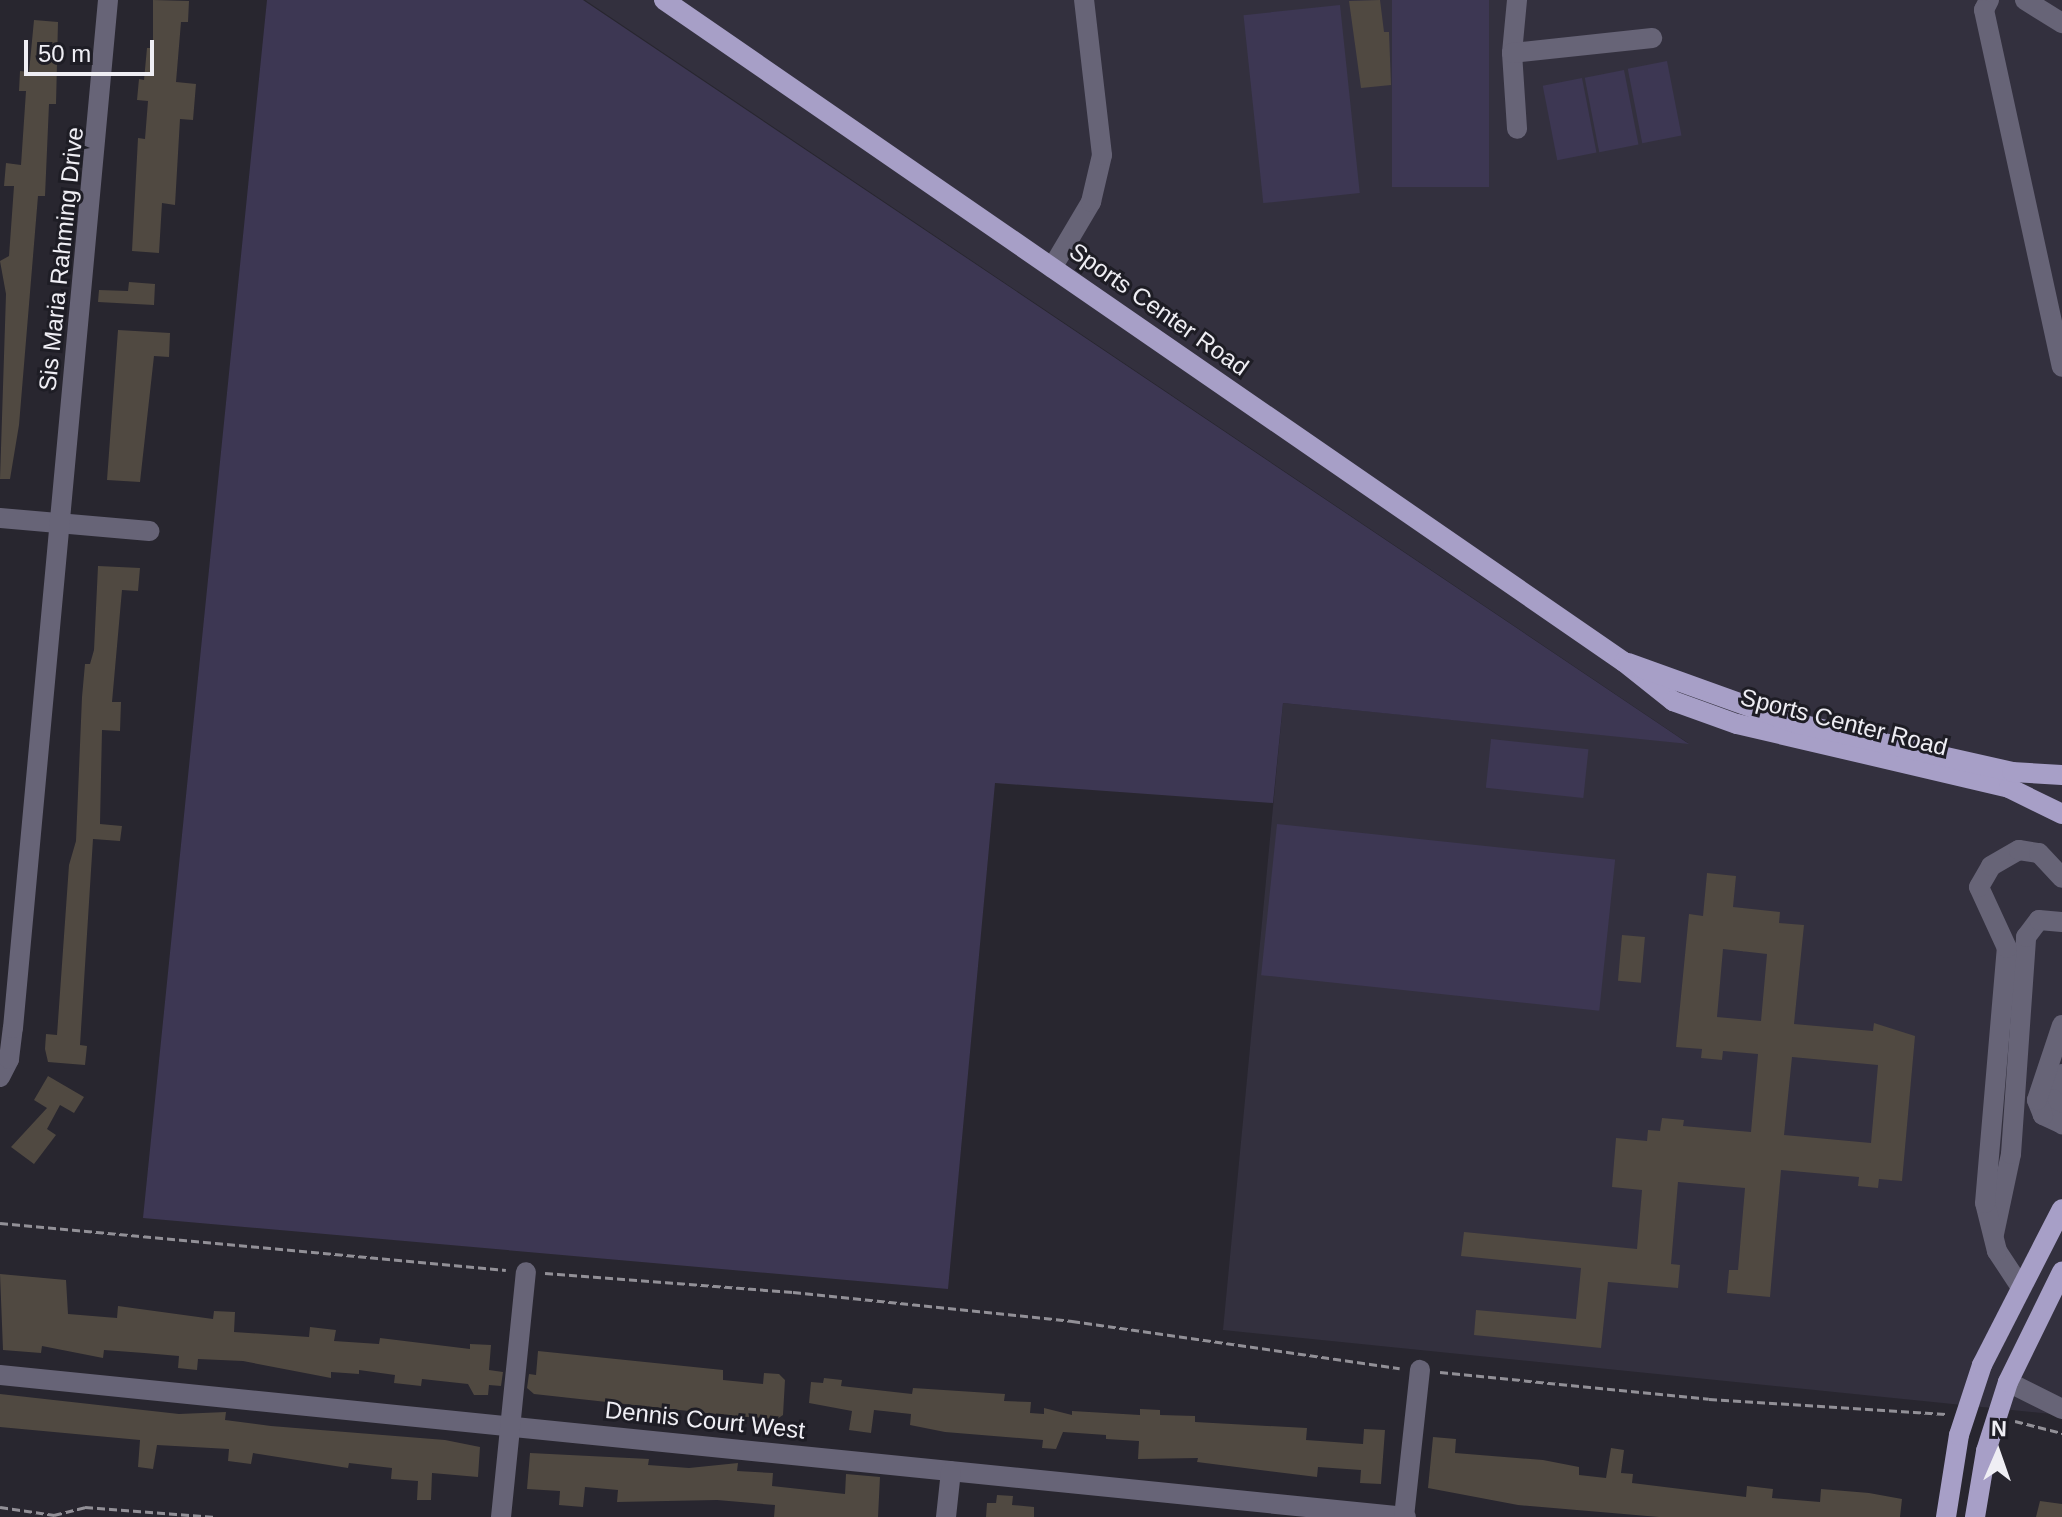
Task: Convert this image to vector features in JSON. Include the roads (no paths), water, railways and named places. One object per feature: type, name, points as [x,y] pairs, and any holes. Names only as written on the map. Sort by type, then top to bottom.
[{"type":"main road","name":"Sports Center Road","points":[[664,0],[1624,662],[1673,701],[1700,712],[2009,788],[2062,814]]},
{"type":"main road","name":"Sports Center Road","points":[[1624,662],[1795,723],[2012,772],[2062,775]]},
{"type":"main road","points":[[1946,1517],[1965,1415],[2020,1286],[2062,1209]]},
{"type":"main road","points":[[1975,1517],[1996,1416],[2008,1382],[2062,1272]]},
{"type":"street","name":"Sis Maria Rahming Drive","points":[[0,1077],[9,1059],[13,1028],[108,0]]},
{"type":"street","points":[[1052,268],[1091,202],[1102,155],[1084,0]]},
{"type":"street","points":[[1517,0],[1512,53],[1517,129]]},
{"type":"street","points":[[1989,0],[1984,10],[2062,367]]},
{"type":"street","points":[[2036,3],[2062,23]]},
{"type":"street","points":[[1512,53],[1652,38]]},
{"type":"street","points":[[0,518],[149,531]]},
{"type":"street","points":[[2020,1286],[1997,1251],[1985,1178],[2007,948],[1979,893],[1979,881],[2006,854],[2027,849],[2045,857],[2062,878]]},
{"type":"street","points":[[1994,1234],[2011,1154],[2026,937],[2039,920],[2062,922]]},
{"type":"street","points":[[2061,1124],[2043,1115],[2037,1100],[2062,1025]]},
{"type":"street","points":[[2061,1124],[2053,1099],[2062,1074]]},
{"type":"street","points":[[501,1517],[526,1272]]},
{"type":"street","points":[[1404,1517],[1420,1370]]},
{"type":"street","name":"Dennis Court West","points":[[0,1375],[1404,1517]]},
{"type":"street","points":[[2008,1382],[2062,1409]]},
{"type":"street","points":[[946,1517],[951,1471]]}]
